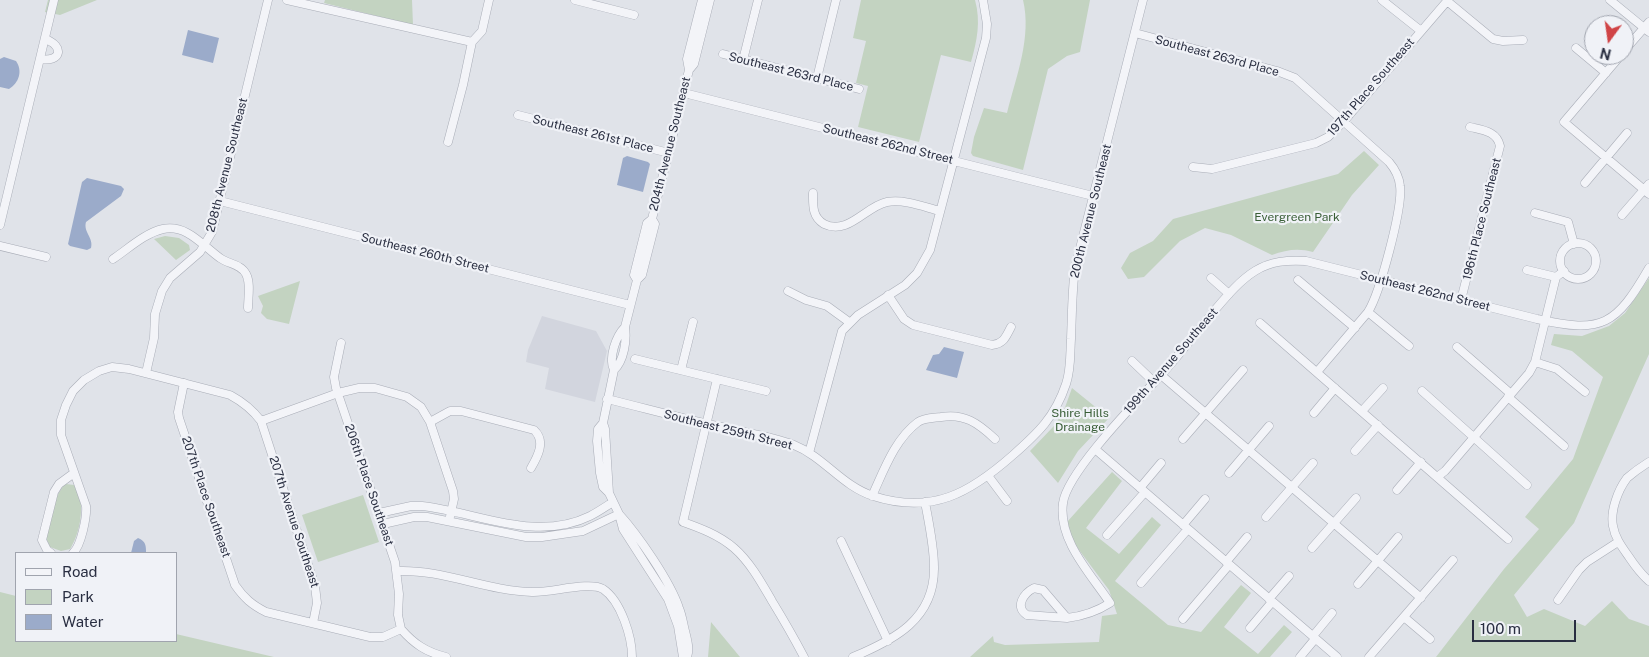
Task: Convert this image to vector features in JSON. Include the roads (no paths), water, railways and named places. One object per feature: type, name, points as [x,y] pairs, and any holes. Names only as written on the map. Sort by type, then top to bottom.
[{"type":"street","points":[[0,224],[54,0]]},
{"type":"street","name":"208th Avenue Southeast","points":[[146,373],[154,338],[155,314],[162,291],[170,278],[205,245],[212,232],[268,0]]},
{"type":"street","points":[[287,0],[472,42]]},
{"type":"street","points":[[448,142],[472,42],[482,31],[489,0]]},
{"type":"street","points":[[575,0],[634,15]]},
{"type":"street","name":"204th Avenue Southeast","points":[[688,657],[688,640],[673,594],[633,532],[619,514],[609,493],[606,430],[603,423],[614,370],[620,366],[626,336],[625,327],[636,280],[634,275],[638,258],[647,223],[652,218],[684,93],[689,70],[687,59],[702,0]]},
{"type":"street","name":"204th Avenue Southeast","points":[[689,70],[694,64],[710,0]]},
{"type":"street","points":[[744,60],[758,0]]},
{"type":"street","points":[[817,78],[836,0]]},
{"type":"street","points":[[809,453],[816,435],[842,331],[849,322],[905,285],[924,263],[930,250],[986,38],[987,24],[983,0]]},
{"type":"street","name":"200th Avenue Southeast","points":[[925,502],[947,498],[972,488],[989,477],[1029,442],[1047,423],[1058,405],[1070,368],[1073,280],[1143,0]]},
{"type":"street","points":[[1382,0],[1421,31]]},
{"type":"street","points":[[1610,0],[1647,27],[1634,41]]},
{"type":"street","points":[[1447,1],[1493,39],[1503,41],[1523,40]]},
{"type":"street","name":"197th Place Southeast","points":[[1193,167],[1212,169],[1316,143],[1328,137],[1344,121],[1447,1]]},
{"type":"street","name":"Southeast 263rd Place","points":[[1135,34],[1278,71],[1295,78],[1389,162],[1398,175],[1400,188],[1399,204],[1381,280]]},
{"type":"street","points":[[40,59],[50,60],[57,56],[58,53],[54,43],[45,40]]},
{"type":"street","points":[[1576,48],[1606,73]]},
{"type":"street","name":"Southeast 263rd Place","points":[[723,54],[859,89]]},
{"type":"street","points":[[1613,65],[1564,122],[1606,158],[1647,189],[1622,215]]},
{"type":"street","name":"Southeast 262nd Street","points":[[684,93],[1093,196]]},
{"type":"street","name":"Southeast 261st Place","points":[[518,115],[669,153]]},
{"type":"street","name":"196th Place Southeast","points":[[1461,300],[1500,146],[1493,134],[1470,127]]},
{"type":"street","points":[[1585,183],[1627,133]]},
{"type":"street","points":[[813,194],[815,215],[822,223],[835,227],[848,224],[872,208],[884,203],[905,202],[940,211]]},
{"type":"street","name":"Southeast 260th Street","points":[[220,201],[630,305]]},
{"type":"street","points":[[1535,213],[1568,222],[1574,244]]},
{"type":"street","points":[[113,259],[151,234],[161,230],[184,231],[220,258],[246,272],[249,284],[248,308]]},
{"type":"street","points":[[1574,244],[1587,246],[1593,251],[1596,259],[1595,268],[1590,275],[1578,279],[1570,277],[1564,271],[1561,263],[1562,255],[1567,248],[1574,244]]},
{"type":"street","points":[[0,246],[46,257]]},
{"type":"street","name":"Southeast 262nd Street","points":[[1264,266],[1284,261],[1306,261],[1561,325],[1586,326],[1601,323],[1619,311],[1634,294],[1649,268]]},
{"type":"street","name":"199th Avenue Southeast","points":[[1067,618],[1085,616],[1099,611],[1110,604],[1070,544],[1062,518],[1063,501],[1071,483],[1095,449],[1161,375],[1229,294],[1248,276],[1264,266]]},
{"type":"street","points":[[1527,270],[1556,277]]},
{"type":"street","points":[[1437,477],[1445,471],[1529,373],[1535,362],[1556,277],[1564,271]]},
{"type":"street","points":[[1211,278],[1229,294]]},
{"type":"street","points":[[1298,280],[1355,328]]},
{"type":"street","points":[[1317,372],[1368,312],[1373,304],[1381,280]]},
{"type":"street","points":[[788,291],[806,300],[827,306],[849,322]]},
{"type":"street","points":[[888,295],[904,318],[918,327],[992,345],[1003,341],[1011,327]]},
{"type":"street","points":[[1368,312],[1408,346]]},
{"type":"street","points":[[682,370],[693,322]]},
{"type":"street","points":[[1260,323],[1508,539]]},
{"type":"street","name":"206th Place Southeast","points":[[341,343],[334,377],[397,571],[398,615],[401,630]]},
{"type":"street","points":[[1458,347],[1564,446]]},
{"type":"street","points":[[635,359],[766,392]]},
{"type":"street","points":[[1132,362],[1154,382]]},
{"type":"street","points":[[1535,362],[1557,369],[1585,392]]},
{"type":"street","points":[[74,552],[77,548],[86,514],[86,506],[61,435],[61,420],[73,391],[84,380],[99,371],[112,367],[129,369],[230,394],[243,402],[261,421],[338,393],[366,388],[406,397],[421,407],[430,422],[453,491],[452,512],[449,521]]},
{"type":"street","points":[[1183,439],[1242,370]]},
{"type":"street","points":[[1161,375],[1420,598]]},
{"type":"street","points":[[717,379],[682,522],[703,529],[719,538],[733,547],[743,557],[758,578],[804,657]]},
{"type":"street","name":"207th Place Southeast","points":[[184,383],[178,412],[179,418],[235,585],[242,596],[266,612],[313,623]]},
{"type":"street","points":[[1314,413],[1335,388]]},
{"type":"street","points":[[1362,412],[1383,388]]},
{"type":"street","points":[[1422,391],[1527,486]]},
{"type":"street","name":"Southeast 259th Street","points":[[607,398],[780,441],[809,453],[854,487],[872,496],[899,502],[925,502]]},
{"type":"street","points":[[430,422],[450,411],[461,411],[534,430],[538,434],[540,441],[538,456],[532,468]]},
{"type":"street","points":[[872,496],[900,440],[920,420],[959,416],[980,425],[994,439]]},
{"type":"street","name":"207th Avenue Southeast","points":[[261,421],[315,586],[317,603],[313,623]]},
{"type":"street","points":[[1356,451],[1378,425]]},
{"type":"street","points":[[1229,473],[1270,426]]},
{"type":"street","points":[[1095,449],[1336,657]]},
{"type":"street","points":[[1397,490],[1421,462]]},
{"type":"street","points":[[1649,462],[1626,480],[1612,513],[1612,525],[1618,542],[1649,581]]},
{"type":"street","points":[[1107,535],[1161,463]]},
{"type":"street","points":[[1266,517],[1313,463]]},
{"type":"street","points":[[50,552],[47,550],[42,540],[54,492],[58,484],[74,473]]},
{"type":"street","points":[[989,477],[1007,501]]},
{"type":"street","points":[[1312,548],[1356,498]]},
{"type":"street","points":[[1141,583],[1206,500]]},
{"type":"street","points":[[379,513],[411,506],[432,508],[533,528],[572,522],[589,517],[613,502]]},
{"type":"street","points":[[853,657],[888,641],[902,632],[918,616],[928,601],[932,586],[934,557],[925,502]]},
{"type":"street","points":[[383,524],[414,517],[449,521],[510,535],[542,538],[583,530],[619,514]]},
{"type":"street","name":"204th Avenue Southeast","points":[[619,514],[622,529],[668,599],[678,626],[683,657]]},
{"type":"street","points":[[1182,619],[1246,537]]},
{"type":"street","points":[[1358,584],[1398,537]]},
{"type":"street","points":[[841,541],[888,641]]},
{"type":"street","points":[[1558,600],[1579,570],[1587,562],[1618,542]]},
{"type":"street","points":[[1369,657],[1453,560]]},
{"type":"street","points":[[397,571],[425,571],[521,592],[554,591],[587,585],[598,587],[608,593],[620,611],[630,633],[632,657]]},
{"type":"street","points":[[1250,628],[1289,576]]},
{"type":"street","points":[[1034,588],[1043,590],[1067,618],[1027,615],[1022,610],[1021,602],[1027,592],[1034,588]]},
{"type":"street","points":[[1300,657],[1332,613]]},
{"type":"street","points":[[1404,617],[1430,639]]},
{"type":"street","points":[[313,623],[376,637],[383,637],[401,630],[423,649],[446,657]]},
{"type":"water","points":[[188,30],[219,38],[213,63],[182,55]]},
{"type":"water","points":[[4,57],[16,61],[19,69],[19,76],[15,84],[9,89],[0,87],[0,59]]},
{"type":"water","points":[[627,156],[650,164],[643,192],[617,185],[623,158]]},
{"type":"water","points":[[87,178],[121,186],[124,189],[121,196],[86,222],[85,226],[92,244],[91,248],[87,250],[68,244],[82,182]]},
{"type":"water","points":[[944,347],[964,352],[957,378],[926,370],[933,355],[939,354]]},
{"type":"water","points":[[138,538],[143,541],[146,552],[131,552],[134,541]]},
{"type":"park label","name":"Evergreen Park","points":[[1297,217]]},
{"type":"park label","name":"Shire Hills Drainage","points":[[1080,420]]}]
